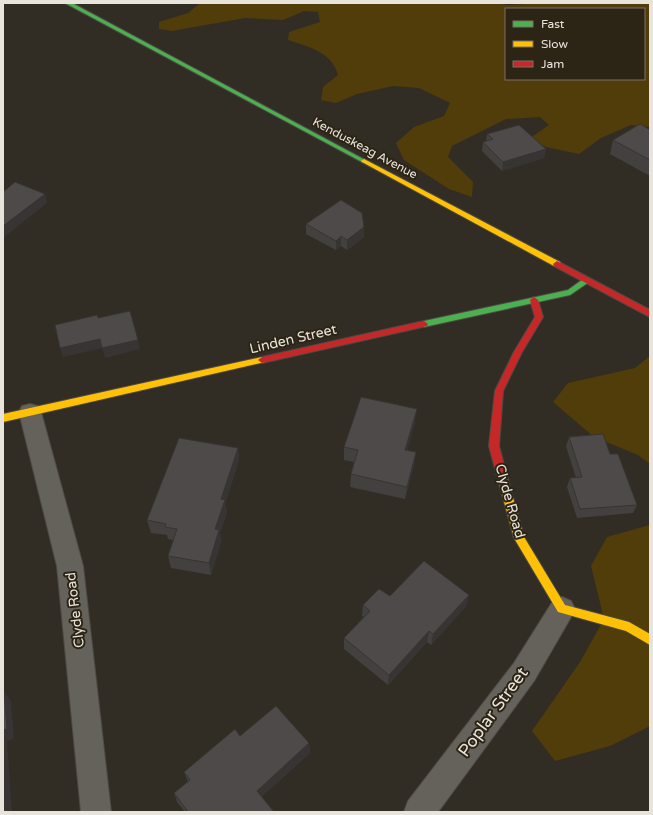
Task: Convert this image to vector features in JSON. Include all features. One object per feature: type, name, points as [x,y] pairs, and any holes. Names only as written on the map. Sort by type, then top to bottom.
[{"type":"street","name":"Kenduskeag Avenue","points":[[68,3],[650,314]]},
{"type":"street","name":"Linden Street","points":[[3,418],[570,292],[586,280]]},
{"type":"street","name":"Clyde Road","points":[[534,300],[539,317],[518,352],[500,392],[494,446],[519,538],[562,609]]},
{"type":"street","name":"Clyde Road","points":[[30,412],[70,566],[93,771],[96,812]]},
{"type":"street","points":[[562,609],[629,627],[650,640]]},
{"type":"street","name":"Poplar Street","points":[[419,812],[524,672],[562,609]]},
{"type":"shaded area","points":[[200,3],[496,3],[507,5],[544,3],[650,3],[650,127],[631,125],[601,138],[579,154],[546,147],[530,138],[549,125],[540,117],[506,119],[452,146],[448,157],[473,182],[472,197],[449,189],[404,160],[396,143],[414,127],[444,116],[450,103],[419,88],[393,86],[357,94],[336,103],[321,100],[323,87],[338,75],[335,67],[331,61],[319,52],[288,40],[289,32],[320,22],[318,12],[304,11],[283,20],[245,18],[172,31],[159,29],[159,22],[188,13]]},
{"type":"shaded area","points":[[650,356],[650,464],[638,455],[594,437],[553,402],[568,383],[635,368]]},
{"type":"shaded area","points":[[650,525],[650,726],[610,746],[555,761],[532,731],[580,662],[604,619],[591,566],[607,537]]},
{"type":"building","points":[[640,124],[650,130],[650,160],[613,140]]},
{"type":"building","points":[[519,125],[546,149],[503,162],[483,142],[493,139],[487,134]]},
{"type":"building","points":[[15,182],[45,194],[3,226],[3,192]]},
{"type":"building","points":[[341,200],[362,213],[364,227],[347,240],[341,236],[336,241],[306,224]]},
{"type":"building","points":[[130,311],[138,340],[102,348],[100,339],[60,348],[55,325],[97,315],[98,318]]},
{"type":"building","points":[[361,397],[417,409],[405,450],[416,452],[407,487],[351,474],[358,450],[344,447]]},
{"type":"building","points":[[603,434],[610,454],[618,454],[637,505],[580,509],[570,478],[582,477],[569,437]]},
{"type":"building","points":[[179,438],[238,448],[221,499],[225,500],[215,529],[219,530],[209,563],[168,556],[177,529],[165,527],[166,524],[147,520]]},
{"type":"building","points":[[424,561],[469,595],[433,634],[429,631],[389,675],[344,638],[370,611],[363,605],[379,589],[390,596]]},
{"type":"building","points":[[3,691],[7,729],[3,730]]},
{"type":"building","points":[[276,706],[309,743],[257,791],[274,812],[188,812],[174,793],[190,780],[184,772],[235,729],[240,736]]},
{"type":"building","points":[[3,783],[5,812],[3,812]]},
{"type":"traffic: fast","points":[[68,3],[364,161]]},
{"type":"traffic: fast","points":[[424,324],[570,292],[586,280]]},
{"type":"traffic: slow","points":[[364,161],[557,264]]},
{"type":"traffic: slow","points":[[3,418],[262,360]]},
{"type":"traffic: slow","points":[[505,487],[519,538],[562,609],[629,627],[650,640]]},
{"type":"traffic: jam","points":[[557,264],[650,314]]},
{"type":"traffic: jam","points":[[505,487],[494,446],[499,391],[518,352],[539,317],[534,300]]},
{"type":"traffic: jam","points":[[262,360],[424,324]]}]
